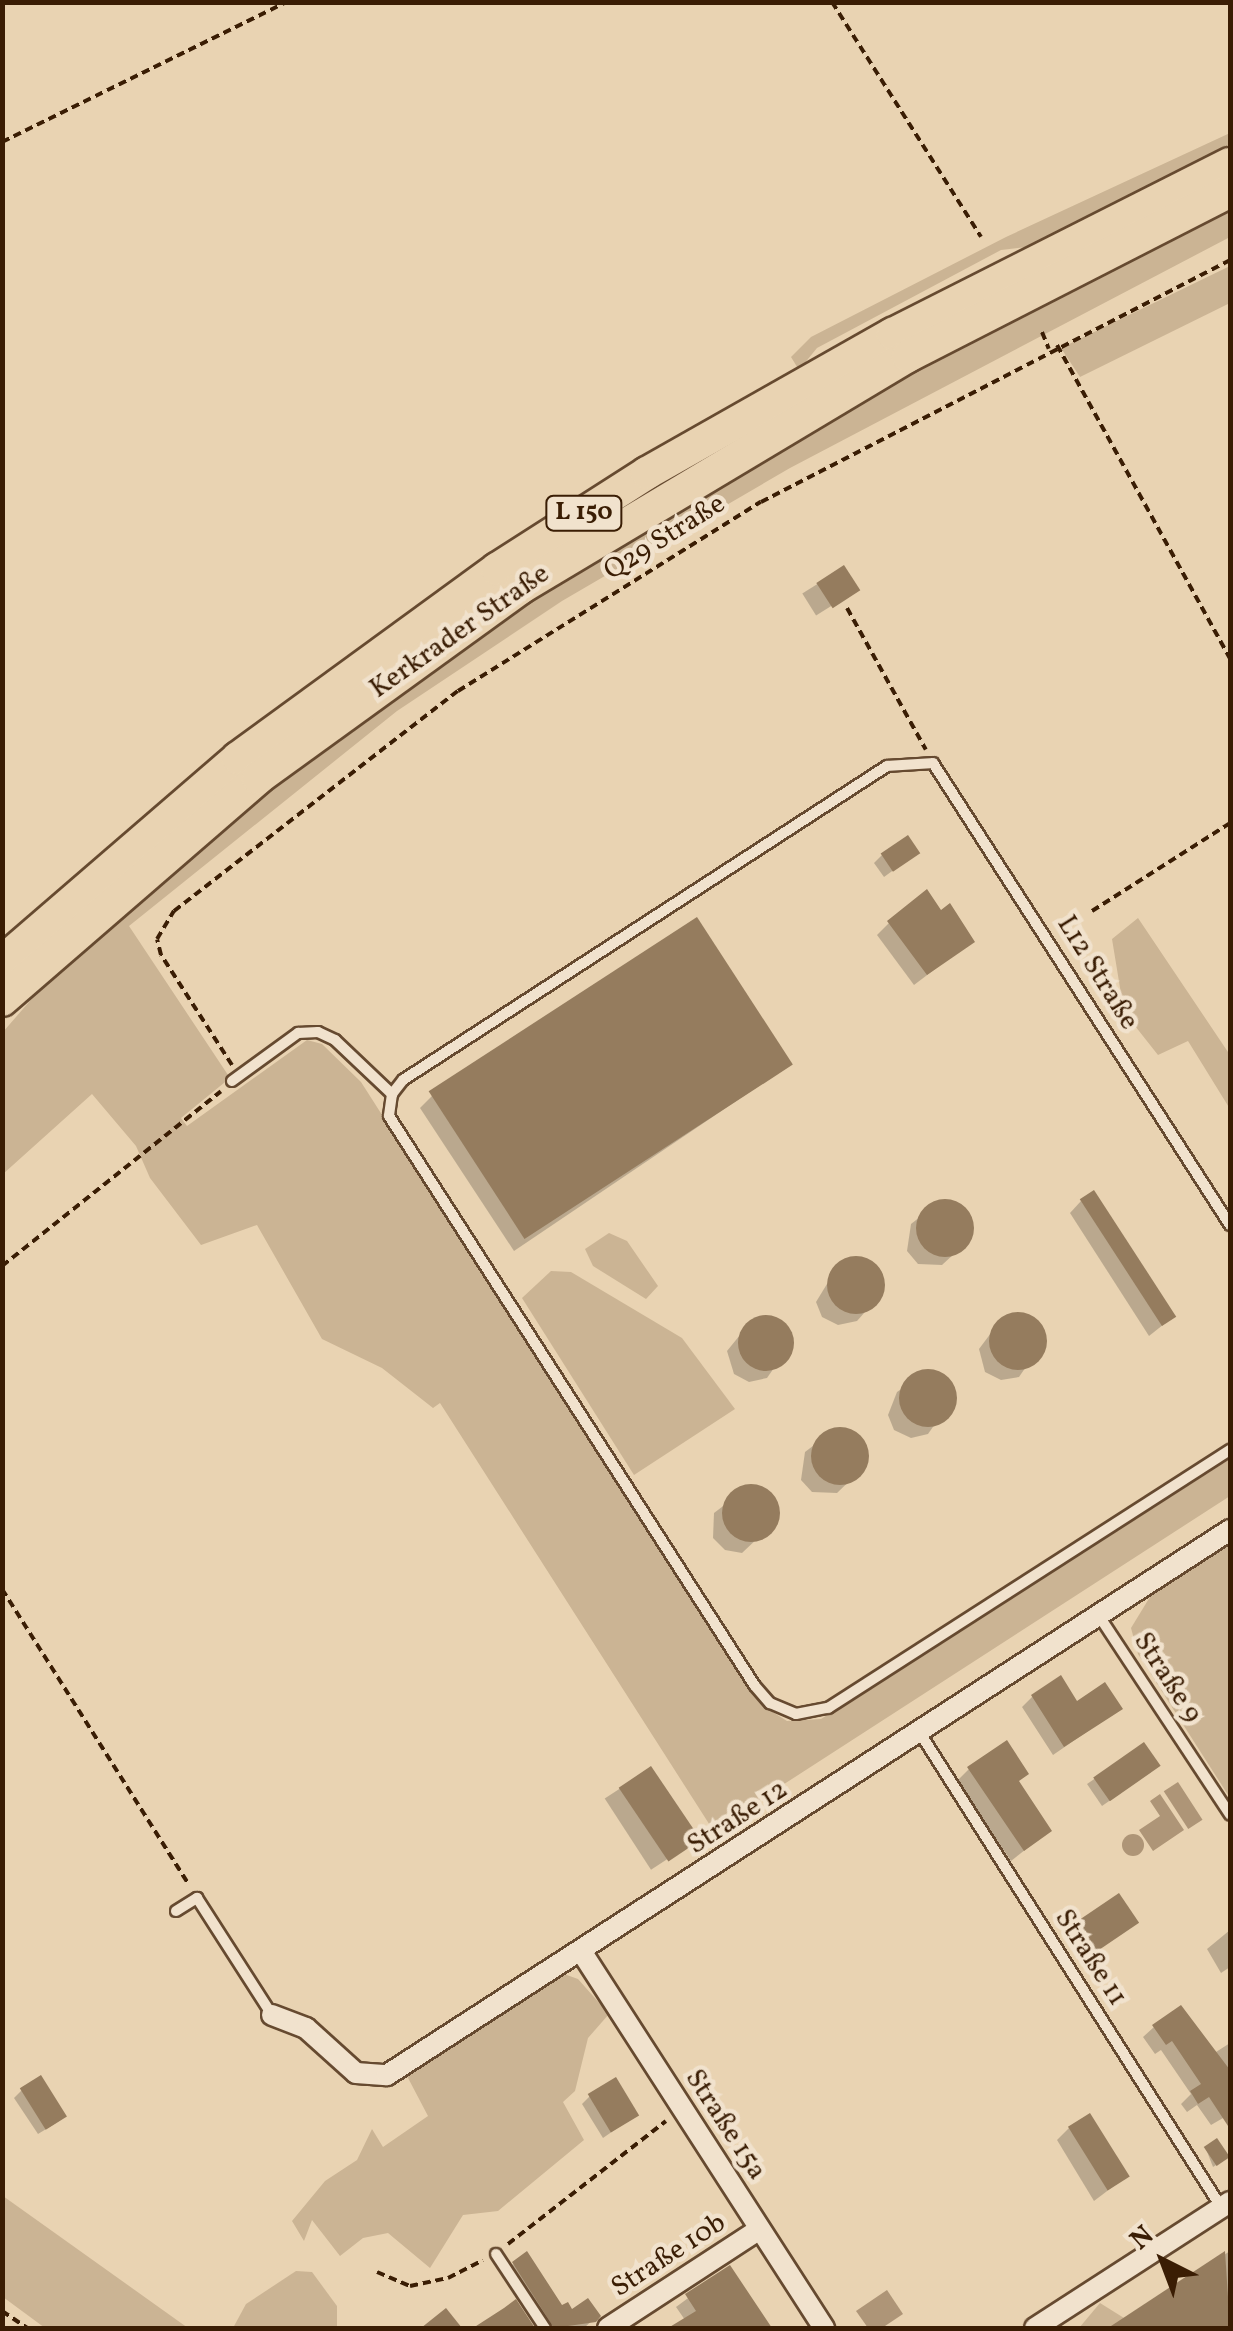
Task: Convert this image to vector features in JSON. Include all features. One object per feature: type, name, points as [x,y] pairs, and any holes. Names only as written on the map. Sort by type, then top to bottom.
[{"type":"highway","name":"Kerkrader Straße","points":[[2,962],[238,758],[514,558],[647,473],[893,334],[1230,164]]},
{"type":"highway","name":"Kerkrader Straße","points":[[2,1000],[258,778],[520,588],[908,356],[1230,191]]},
{"type":"street","name":"Straße 12","points":[[272,2015],[306,2028],[356,2073],[387,2076],[1230,1530]]},
{"type":"street","name":"Straße 15a","points":[[581,1951],[824,2328]]},
{"type":"street","points":[[1035,2328],[1226,2205]]},
{"type":"street","name":"Straße 10b","points":[[608,2328],[760,2229]]},
{"type":"lane","points":[[933,763],[914,761],[887,766],[403,1080],[392,1094],[389,1116],[754,1686],[782,1709],[796,1714],[828,1708],[1230,1450]]},
{"type":"lane","name":"L12 Straße","points":[[933,763],[1230,1225]]},
{"type":"lane","points":[[236,1078],[298,1034],[318,1032],[335,1040],[392,1094]]},
{"type":"lane","name":"Straße 9","points":[[1099,1615],[1230,1815]]},
{"type":"lane","name":"Straße 11","points":[[920,1733],[1226,2205]]},
{"type":"lane","points":[[176,1912],[197,1898],[272,2015]]},
{"type":"lane","points":[[496,2254],[545,2328]]},
{"type":"path","points":[[2,142],[286,2]]},
{"type":"path","points":[[832,2],[981,237]]},
{"type":"path","name":"Q29 Straße","points":[[236,1078],[161,955],[158,940],[174,910],[472,682],[761,502],[804,485],[1057,345],[1230,260]]},
{"type":"path","points":[[1042,332],[1050,349]]},
{"type":"path","points":[[1057,345],[1230,658]]},
{"type":"path","points":[[847,608],[933,763]]},
{"type":"path","points":[[1092,911],[1230,823]]},
{"type":"path","points":[[2,1266],[236,1078]]},
{"type":"path","points":[[2,1588],[197,1898]]},
{"type":"path","points":[[378,2272],[410,2286],[448,2278],[496,2254],[682,2110]]},
{"type":"path","points":[[2,2311],[27,2328]]},
{"type":"shaded area","points":[[1230,133],[1230,148],[1034,246],[1001,250],[817,348],[799,370],[791,357],[811,337],[1006,237]]},
{"type":"shaded area","points":[[1230,209],[1230,237],[790,468],[562,601],[397,711],[129,926],[230,1078],[181,1118],[187,1126],[307,1040],[322,1044],[361,1082],[742,1678],[763,1706],[787,1721],[821,1719],[1230,1459],[1230,1496],[713,1830],[440,1403],[433,1408],[382,1368],[322,1339],[257,1225],[201,1245],[150,1178],[136,1146],[92,1094],[3,1174],[3,1032],[61,965],[323,745],[624,536],[907,375]]},
{"type":"shaded area","points":[[1230,266],[1230,303],[1080,377],[1061,348]]},
{"type":"shaded area","points":[[1138,918],[1230,1055],[1230,1109],[1188,1041],[1158,1055],[1124,1012],[1112,939]]},
{"type":"shaded area","points":[[609,1233],[627,1241],[658,1286],[646,1299],[593,1266],[585,1249]]},
{"type":"shaded area","points":[[551,1271],[571,1272],[682,1338],[735,1409],[634,1475],[522,1298]]},
{"type":"shaded area","points":[[1230,1542],[1230,1798],[1138,1654],[1131,1628],[1153,1592]]},
{"type":"shaded area","points":[[1178,1782],[1203,1820],[1188,1829],[1164,1791]]},
{"type":"shaded area","points":[[1160,1794],[1184,1830],[1153,1851],[1139,1830],[1160,1816],[1150,1801]]},
{"type":"shaded area","points":[[1133,1834],[1141,1837],[1141,1853],[1133,1856],[1125,1853],[1122,1845],[1125,1837]]},
{"type":"shaded area","points":[[564,1974],[578,1979],[609,2014],[588,2038],[575,2091],[563,2102],[584,2140],[498,2211],[463,2215],[430,2268],[388,2233],[363,2238],[340,2256],[312,2220],[304,2241],[292,2221],[325,2181],[357,2160],[372,2129],[383,2147],[428,2116],[407,2076]]},
{"type":"shaded area","points":[[3,2196],[188,2328],[45,2328],[3,2297]]},
{"type":"shaded area","points":[[296,2271],[312,2272],[337,2306],[337,2328],[233,2328],[246,2304]]},
{"type":"shaded area","points":[[887,2290],[903,2314],[882,2328],[868,2328],[856,2311]]},
{"type":"shaded area","points":[[1100,2303],[1124,2318],[1113,2328],[1079,2328]]},
{"type":"building","points":[[844,565],[860,590],[833,608],[816,583]]},
{"type":"building","points":[[908,835],[920,853],[893,872],[881,853]]},
{"type":"building","points":[[927,889],[941,910],[950,903],[975,942],[927,975],[887,921]]},
{"type":"building","points":[[697,917],[793,1065],[524,1239],[429,1091]]},
{"type":"building","points":[[1094,1190],[1176,1317],[1162,1326],[1080,1199]]},
{"type":"building","points":[[945,1199],[965,1208],[974,1228],[965,1248],[945,1257],[925,1248],[916,1228],[925,1208]]},
{"type":"building","points":[[856,1256],[877,1264],[885,1285],[877,1306],[856,1314],[835,1306],[827,1285],[835,1264]]},
{"type":"building","points":[[1018,1312],[1038,1321],[1047,1341],[1038,1361],[1018,1370],[998,1361],[989,1341],[998,1321]]},
{"type":"building","points":[[766,1315],[786,1323],[794,1343],[786,1363],[766,1371],[746,1363],[738,1343],[746,1323]]},
{"type":"building","points":[[928,1369],[948,1378],[957,1398],[948,1418],[928,1427],[908,1418],[899,1398],[908,1378]]},
{"type":"building","points":[[840,1427],[861,1435],[869,1456],[861,1477],[840,1485],[819,1477],[811,1456],[819,1435]]},
{"type":"building","points":[[751,1484],[771,1493],[780,1513],[771,1533],[751,1542],[731,1533],[722,1513],[731,1493]]},
{"type":"building","points":[[1061,1675],[1077,1701],[1105,1682],[1123,1709],[1064,1747],[1031,1695]]},
{"type":"building","points":[[1007,1740],[1029,1774],[1019,1781],[1052,1831],[1024,1851],[967,1767]]},
{"type":"building","points":[[1144,1742],[1161,1766],[1110,1801],[1093,1778]]},
{"type":"building","points":[[651,1766],[701,1840],[668,1862],[619,1788]]},
{"type":"building","points":[[1119,1893],[1139,1923],[1095,1952],[1075,1923]]},
{"type":"building","points":[[1181,2005],[1230,2070],[1230,2129],[1209,2097],[1198,2104],[1190,2091],[1201,2084],[1172,2041],[1166,2045],[1152,2025]]},
{"type":"building","points":[[41,2075],[67,2117],[46,2130],[20,2088]]},
{"type":"building","points":[[616,2077],[639,2116],[611,2133],[588,2094]]},
{"type":"building","points":[[1090,2113],[1130,2177],[1108,2190],[1068,2127]]},
{"type":"building","points":[[1217,2138],[1230,2157],[1217,2166],[1204,2147]]},
{"type":"building","points":[[527,2251],[562,2305],[568,2302],[572,2309],[588,2298],[601,2316],[596,2322],[554,2328],[512,2262]]},
{"type":"building","points":[[1225,2251],[1230,2328],[1108,2328]]},
{"type":"building","points":[[730,2265],[772,2328],[668,2328],[696,2311],[685,2294]]},
{"type":"building","points":[[516,2299],[535,2328],[473,2328],[504,2308]]},
{"type":"building","points":[[446,2308],[462,2328],[421,2328]]}]
